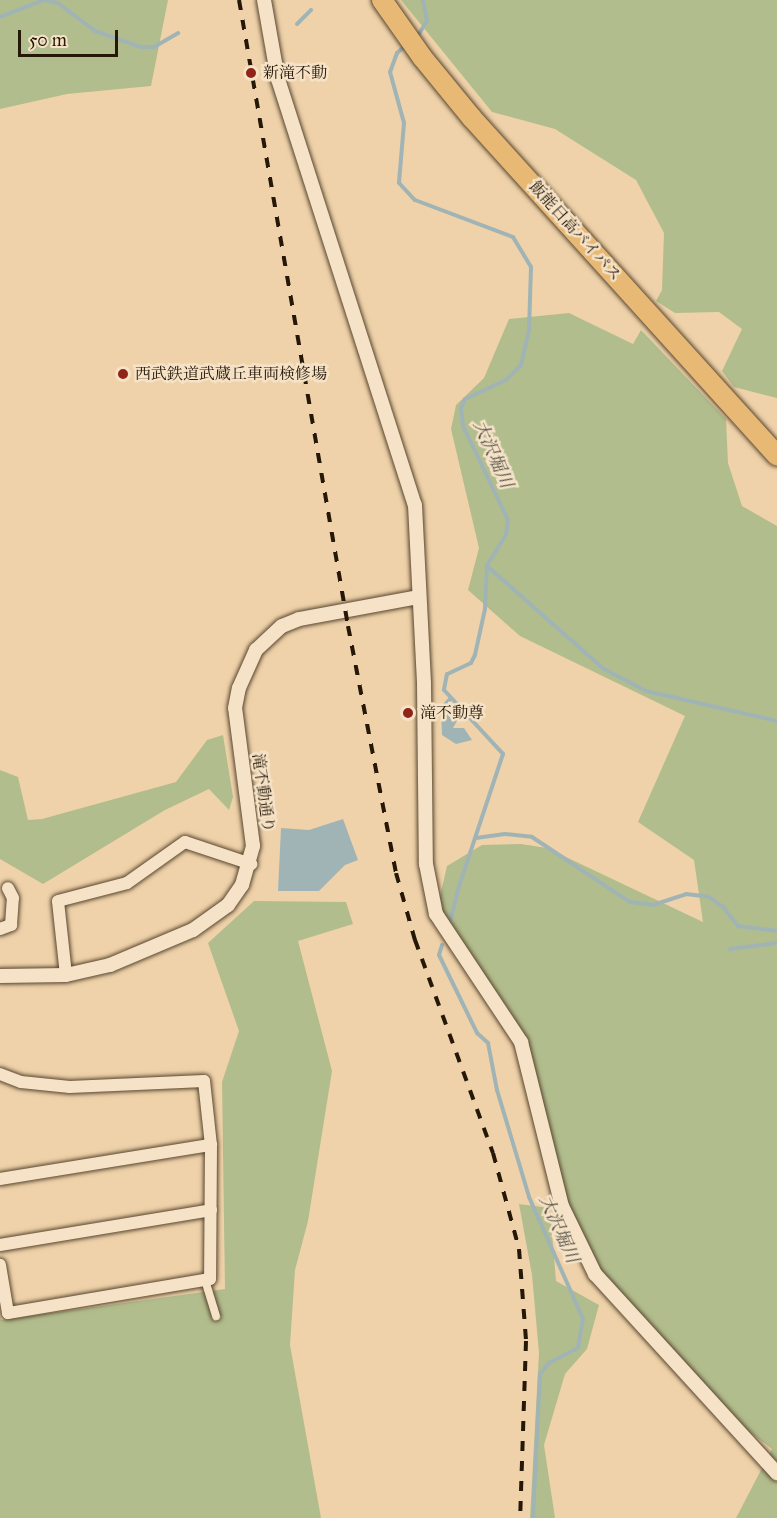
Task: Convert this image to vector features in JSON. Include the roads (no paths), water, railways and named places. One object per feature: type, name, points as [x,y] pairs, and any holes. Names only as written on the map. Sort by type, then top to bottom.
[{"type":"highway","name":"飯能日高バイパス","points":[[382,0],[422,57],[777,456]]},
{"type":"street","points":[[264,0],[278,79],[410,479],[415,505],[424,684],[426,864],[436,914],[521,1042],[562,1206],[595,1274],[777,1473]]},
{"type":"street","name":"滝不動通り","points":[[0,976],[66,975],[111,965],[193,930],[228,905],[251,864],[253,820],[235,708],[242,680],[256,650],[282,626],[298,619],[419,597]]},
{"type":"street","points":[[66,975],[58,901],[128,883],[185,842],[251,864]]},
{"type":"street","points":[[0,929],[11,925],[13,898],[8,888]]},
{"type":"street","points":[[0,1074],[21,1082],[70,1087],[204,1081],[211,1145],[210,1279],[8,1313],[1,1273]]},
{"type":"street","points":[[0,1179],[211,1145]]},
{"type":"street","points":[[0,1245],[211,1210]]},
{"type":"street","points":[[205,1280],[216,1316]]},
{"type":"waterway","points":[[0,17],[44,0]]},
{"type":"waterway","points":[[45,0],[58,3],[95,31],[141,47],[154,47],[178,33]]},
{"type":"waterway","name":"大沢堀川","points":[[417,37],[427,21],[423,0]]},
{"type":"waterway","points":[[297,24],[311,10]]},
{"type":"waterway","name":"大沢堀川","points":[[406,45],[397,53],[390,72],[404,123],[399,183],[415,200],[513,237],[531,267],[529,330],[521,365],[506,380],[465,399],[461,408],[463,426],[508,520],[506,535],[487,566],[485,609],[475,655],[471,663],[447,674],[444,690],[503,754],[459,886],[451,919]]},
{"type":"waterway","points":[[487,566],[604,669],[646,691],[777,721]]},
{"type":"waterway","points":[[443,707],[450,699]]},
{"type":"waterway","points":[[476,838],[505,834],[532,837],[630,902],[653,905],[686,894],[709,897],[724,908],[738,926],[777,931]]},
{"type":"waterway","points":[[730,949],[777,943]]},
{"type":"waterway","name":"大沢堀川","points":[[442,945],[439,955],[477,1033],[488,1043],[497,1090],[529,1197],[583,1319],[578,1348],[549,1363],[540,1374],[533,1518]]},
{"type":"railway","points":[[239,0],[348,626],[396,873],[415,940],[493,1153],[519,1249],[526,1341],[520,1518]]},
{"type":"place","name":"新滝不動","points":[[251,73]]},
{"type":"place","name":"西武鉄道武蔵丘車両検修場","points":[[123,374]]},
{"type":"place","name":"滝不動尊","points":[[408,713]]}]
